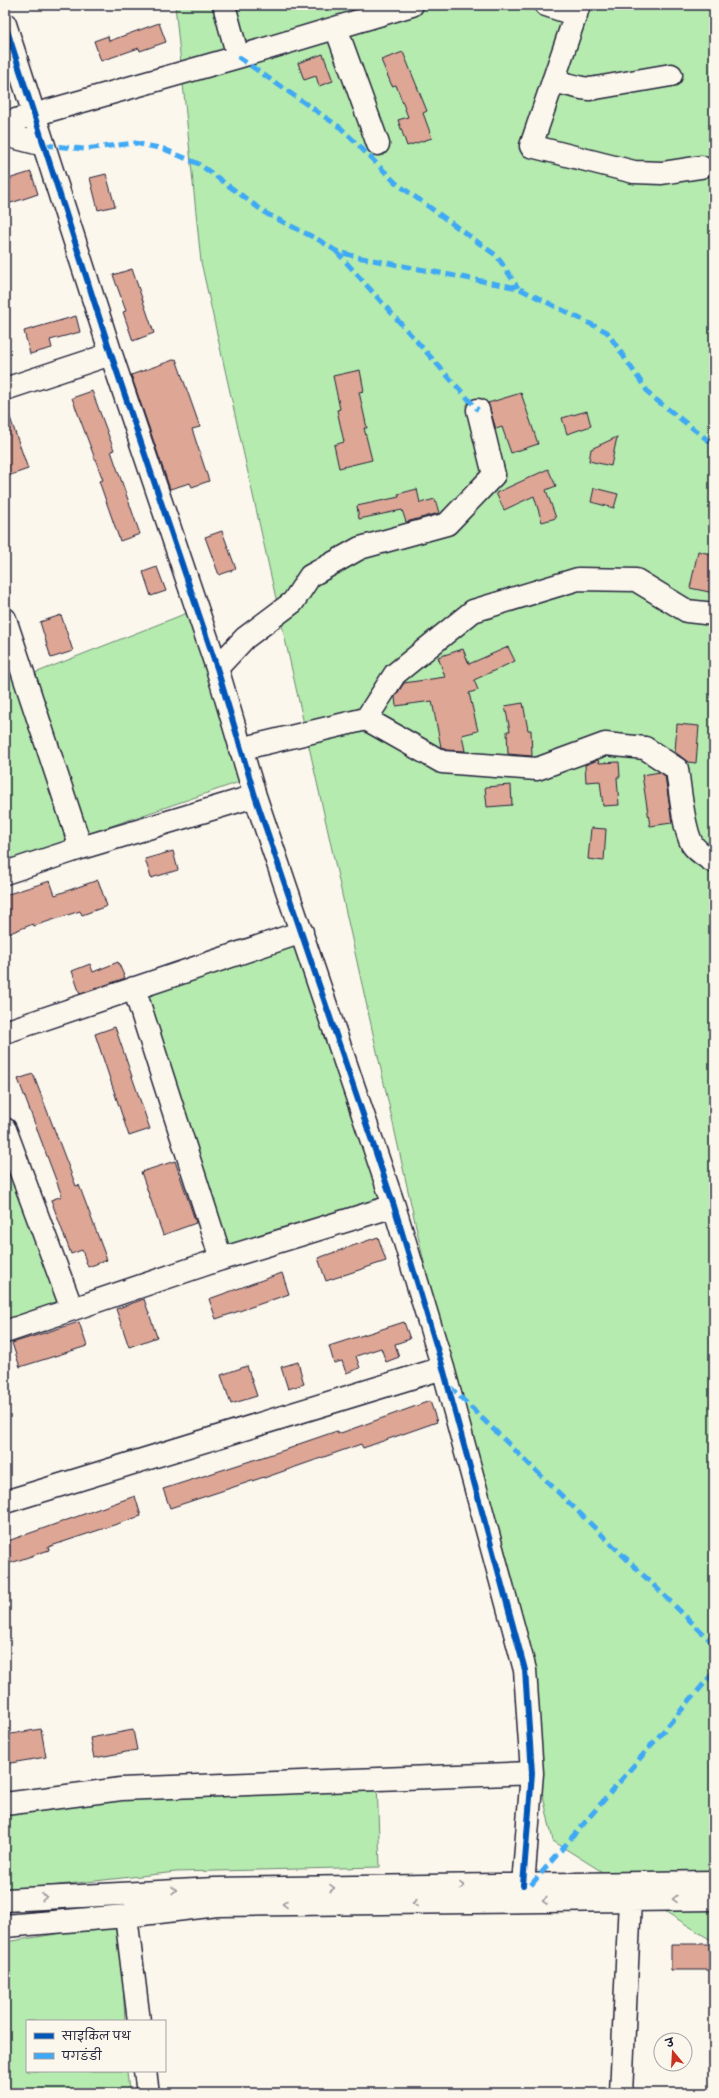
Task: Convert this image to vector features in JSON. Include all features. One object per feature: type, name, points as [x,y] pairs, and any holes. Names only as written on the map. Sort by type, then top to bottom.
[{"type":"street","points":[[224,5],[238,57]]},
{"type":"street","points":[[5,123],[238,57],[345,19],[412,5]]},
{"type":"street","points":[[546,5],[578,10],[531,146],[634,172],[662,173],[702,167]]},
{"type":"street","points":[[345,19],[378,144]]},
{"type":"street","points":[[5,24],[111,354],[217,668],[255,796],[394,1206],[443,1368],[525,1670],[532,1773],[523,1885]]},
{"type":"street","points":[[553,81],[582,88],[596,88],[671,75]]},
{"type":"street","points":[[5,135],[44,145]]},
{"type":"street","points":[[5,389],[111,354]]},
{"type":"street","points":[[217,668],[245,638],[294,602],[310,576],[360,548],[447,524],[494,475],[478,410]]},
{"type":"street","points":[[366,719],[395,674],[474,611],[578,579],[636,580],[687,611],[714,614]]},
{"type":"street","points":[[5,619],[81,848]]},
{"type":"street","points":[[240,749],[366,719],[442,762],[537,770],[605,744],[645,748],[677,769],[686,822],[692,844],[703,855],[714,862]]},
{"type":"street","points":[[5,873],[81,848],[255,796]]},
{"type":"street","points":[[5,1032],[302,932]]},
{"type":"street","points":[[134,988],[221,1259]]},
{"type":"street","points":[[5,1129],[72,1309]]},
{"type":"street","points":[[5,1332],[221,1259],[394,1206]]},
{"type":"street","points":[[5,1502],[443,1368]]},
{"type":"street","points":[[5,1804],[121,1789],[532,1773]]},
{"type":"street","points":[[5,1926],[116,1917],[217,1905],[629,1892],[714,1882]]},
{"type":"street","points":[[5,1900],[215,1889],[523,1885],[714,1899]]},
{"type":"street","points":[[621,2093],[629,1892]]},
{"type":"street","points":[[103,1894],[116,1917],[139,2020]]},
{"type":"street","points":[[145,2072],[148,2093]]},
{"type":"green space","points":[[175,5],[714,5],[714,1942],[553,1841],[201,262]]},
{"type":"green space","points":[[192,611],[245,780],[88,834],[35,673]]},
{"type":"green space","points":[[5,641],[70,841],[5,863]]},
{"type":"green space","points":[[298,945],[384,1202],[224,1251],[139,995]]},
{"type":"green space","points":[[5,1139],[57,1302],[5,1321]]},
{"type":"green space","points":[[377,1781],[380,1867],[176,1872],[5,1891],[5,1806]]},
{"type":"green space","points":[[120,1924],[125,2020],[26,2020],[26,2072],[127,2072],[129,2092],[5,2093],[5,1942]]},
{"type":"building","points":[[159,23],[166,42],[140,51],[139,48],[101,61],[94,41],[108,36],[109,41]]},
{"type":"building","points":[[403,52],[427,111],[423,113],[432,138],[407,146],[398,120],[408,117],[396,85],[392,86],[381,60]]},
{"type":"building","points":[[323,54],[333,81],[319,86],[316,76],[304,80],[298,63]]},
{"type":"building","points":[[31,172],[38,194],[5,205],[5,180]]},
{"type":"building","points":[[106,174],[115,206],[98,210],[90,178]]},
{"type":"building","points":[[132,269],[154,333],[133,341],[123,312],[126,311],[113,275]]},
{"type":"building","points":[[76,316],[80,332],[50,340],[52,348],[30,354],[24,331]]},
{"type":"building","points":[[176,359],[200,427],[192,429],[209,481],[192,487],[190,483],[170,489],[131,375]]},
{"type":"building","points":[[360,370],[364,391],[359,392],[367,428],[364,428],[372,460],[339,468],[334,445],[344,442],[337,410],[340,409],[333,376]]},
{"type":"building","points":[[92,391],[114,450],[111,451],[140,534],[120,541],[99,481],[103,480],[72,398]]},
{"type":"building","points":[[521,393],[538,444],[511,453],[502,427],[496,429],[488,403]]},
{"type":"building","points":[[5,409],[7,409],[28,469],[5,477]]},
{"type":"building","points":[[587,411],[591,426],[567,434],[562,418]]},
{"type":"building","points":[[617,437],[611,466],[589,461],[591,449]]},
{"type":"building","points":[[548,469],[556,486],[546,490],[556,518],[542,522],[534,496],[504,510],[496,493]]},
{"type":"building","points":[[594,488],[618,494],[614,508],[591,502]]},
{"type":"building","points":[[417,489],[420,503],[435,499],[439,513],[406,522],[402,510],[359,519],[357,506],[399,497],[398,494]]},
{"type":"building","points":[[222,531],[236,569],[219,575],[205,537]]},
{"type":"building","points":[[698,551],[714,555],[714,593],[690,588]]},
{"type":"building","points":[[157,567],[166,591],[151,596],[143,572]]},
{"type":"building","points":[[61,615],[73,651],[51,658],[40,622]]},
{"type":"building","points":[[508,647],[515,661],[474,680],[478,690],[469,693],[478,731],[462,735],[465,751],[446,750],[441,747],[432,701],[396,706],[395,697],[404,683],[445,677],[438,657],[463,649],[469,664]]},
{"type":"building","points":[[523,703],[528,730],[531,730],[532,756],[508,754],[507,731],[510,731],[505,706]]},
{"type":"building","points":[[677,724],[699,726],[696,763],[688,762],[675,752]]},
{"type":"building","points":[[598,760],[599,763],[619,762],[620,777],[617,777],[619,805],[603,806],[600,781],[586,782],[585,765]]},
{"type":"building","points":[[660,772],[665,776],[672,823],[650,826],[642,775]]},
{"type":"building","points":[[511,785],[512,805],[487,807],[485,787]]},
{"type":"building","points":[[591,828],[606,829],[604,861],[588,859]]},
{"type":"building","points":[[173,851],[178,870],[151,878],[145,859]]},
{"type":"building","points":[[98,880],[107,906],[82,915],[80,911],[34,926],[33,924],[5,935],[5,895],[50,881],[55,895]]},
{"type":"building","points":[[118,962],[125,978],[80,994],[72,971],[90,964],[93,972]]},
{"type":"building","points":[[115,1027],[150,1129],[129,1136],[95,1034]]},
{"type":"building","points":[[33,1074],[76,1186],[79,1185],[107,1260],[88,1267],[82,1250],[71,1254],[51,1200],[62,1196],[18,1079]]},
{"type":"building","points":[[175,1161],[196,1223],[163,1235],[141,1172]]},
{"type":"building","points":[[378,1237],[386,1261],[326,1281],[318,1258]]},
{"type":"building","points":[[282,1273],[289,1294],[216,1319],[209,1299]]},
{"type":"building","points":[[144,1299],[157,1337],[129,1347],[116,1309]]},
{"type":"building","points":[[79,1322],[87,1346],[20,1367],[12,1343]]},
{"type":"building","points":[[404,1322],[410,1339],[395,1344],[399,1357],[386,1362],[381,1348],[356,1356],[360,1368],[346,1373],[342,1361],[334,1363],[329,1346]]},
{"type":"building","points":[[298,1362],[304,1384],[288,1389],[281,1367]]},
{"type":"building","points":[[247,1366],[257,1396],[231,1404],[221,1375]]},
{"type":"building","points":[[430,1401],[437,1422],[363,1448],[361,1444],[264,1478],[170,1508],[163,1489],[297,1446],[296,1445],[337,1431],[338,1434]]},
{"type":"building","points":[[135,1496],[141,1516],[48,1547],[49,1550],[5,1565],[5,1542]]},
{"type":"building","points":[[41,1729],[46,1757],[5,1764],[5,1735]]},
{"type":"building","points":[[133,1730],[137,1750],[94,1758],[90,1738]]},
{"type":"building","points":[[671,1944],[714,1944],[714,1970],[671,1970]]},
{"type":"marked path","points":[[238,57],[341,128],[396,183],[497,256],[518,288]]},
{"type":"marked path","points":[[44,145],[84,149],[135,143],[164,149],[199,164],[267,214],[319,240],[336,251],[357,257],[518,288],[607,332],[650,395],[709,441],[714,443]]},
{"type":"marked path","points":[[336,251],[478,410]]},
{"type":"marked path","points":[[449,1386],[714,1644]]},
{"type":"marked path","points":[[531,1885],[714,1672]]},
{"type":"cycle path","points":[[5,24],[111,354],[217,668],[255,796],[394,1206],[443,1368],[525,1670],[532,1773],[523,1885]]}]
